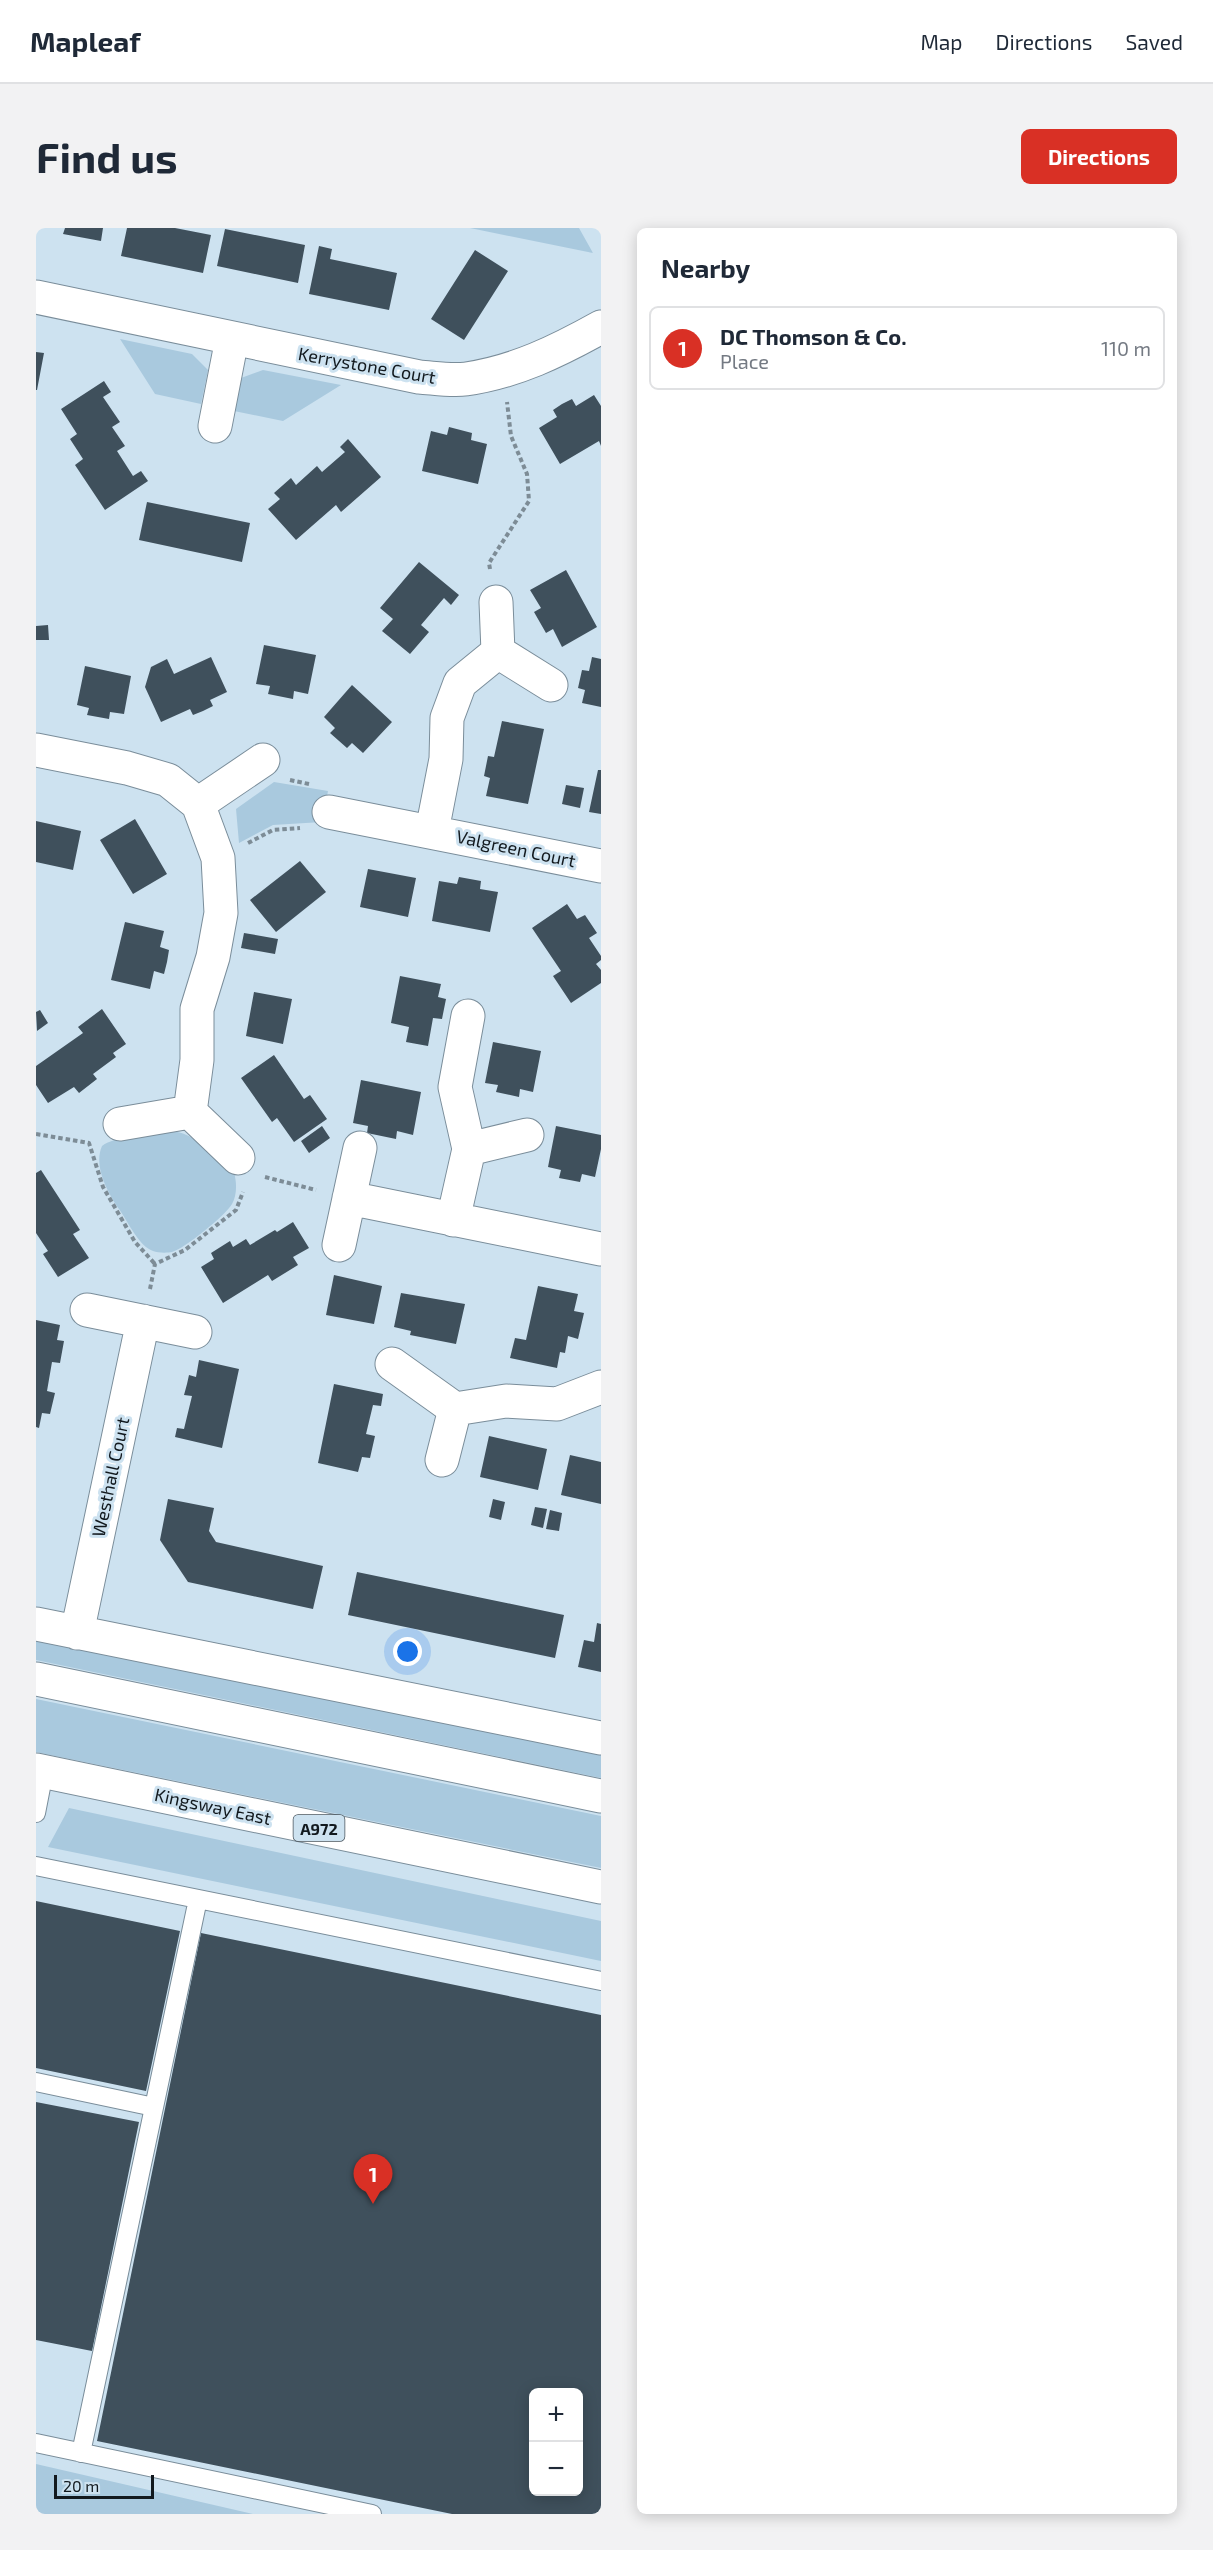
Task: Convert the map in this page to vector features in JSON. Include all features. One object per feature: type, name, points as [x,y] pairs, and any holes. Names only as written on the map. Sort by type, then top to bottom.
[{"type":"main road","name":"Kerrystone Court","points":[[36,297],[419,377],[464,380],[504,371],[549,355],[601,327]]},
{"type":"main road","points":[[215,426],[232,339]]},
{"type":"main road","points":[[496,602],[498,652],[551,685]]},
{"type":"main road","name":"Valgreen Court","points":[[432,831],[446,759],[447,718],[453,700],[460,683],[498,652]]},
{"type":"main road","points":[[36,750],[127,768],[168,780],[198,804],[218,858],[221,913],[213,957],[197,1009],[197,1060],[190,1112]]},
{"type":"main road","points":[[198,804],[263,760]]},
{"type":"main road","name":"Valgreen Court","points":[[329,812],[601,866]]},
{"type":"main road","points":[[453,1220],[469,1149],[454,1087],[468,1016]]},
{"type":"main road","points":[[120,1124],[190,1112]]},
{"type":"main road","points":[[190,1112],[249,1172]]},
{"type":"main road","points":[[469,1149],[527,1135]]},
{"type":"main road","points":[[339,1245],[360,1148]]},
{"type":"main road","points":[[349,1198],[601,1249]]},
{"type":"main road","points":[[87,1310],[146,1307],[195,1332]]},
{"type":"main road","name":"Westhall Court","points":[[77,1633],[146,1307]]},
{"type":"main road","points":[[392,1364],[455,1408],[506,1401],[557,1404],[601,1388]]},
{"type":"main road","points":[[441,1460],[455,1408]]},
{"type":"main road","points":[[36,1624],[601,1738]]},
{"type":"main road","points":[[36,1679],[601,1796]]},
{"type":"main road","name":"Kingsway East","points":[[40,1771],[601,1887]]},
{"type":"lane","points":[[36,1813],[40,1771]]},
{"type":"lane","points":[[36,1866],[601,1981]]},
{"type":"lane","points":[[81,2453],[198,1899]]},
{"type":"lane","points":[[36,2082],[154,2107]]},
{"type":"lane","points":[[36,2443],[372,2514]]},
{"type":"path","points":[[496,602],[489,563],[529,501],[527,474],[512,436],[504,371]]},
{"type":"path","points":[[218,858],[273,830],[326,827],[333,789],[275,777],[263,760]]},
{"type":"path","points":[[36,1134],[89,1143],[102,1187],[135,1242],[155,1264]]},
{"type":"path","points":[[155,1264],[185,1250],[236,1210],[249,1172],[349,1198]]},
{"type":"path","points":[[146,1307],[155,1264]]},
{"type":"shaded area","points":[[470,228],[579,228],[593,253]]},
{"type":"shaded area","points":[[120,339],[192,354],[208,370],[201,404],[155,394]]},
{"type":"shaded area","points":[[263,370],[341,385],[283,421],[234,411],[241,378]]},
{"type":"shaded area","points":[[274,782],[328,791],[322,822],[273,825],[239,843],[236,809]]},
{"type":"shaded area","points":[[163,1131],[179,1132],[191,1137],[215,1159],[232,1170],[236,1185],[234,1201],[222,1216],[186,1245],[178,1250],[165,1253],[155,1252],[148,1248],[134,1233],[106,1187],[99,1162],[102,1146],[108,1142]]},
{"type":"shaded area","points":[[36,1637],[601,1755],[601,1778],[36,1660]]},
{"type":"shaded area","points":[[36,1699],[601,1816],[601,1868],[36,1752]]},
{"type":"shaded area","points":[[69,1808],[601,1921],[601,1961],[48,1847]]},
{"type":"shaded area","points":[[36,2464],[253,2514],[36,2514]]},
{"type":"building","points":[[65,228],[103,228],[101,241],[63,234]]},
{"type":"building","points":[[127,228],[175,228],[211,235],[203,273],[121,256]]},
{"type":"building","points":[[225,229],[305,245],[298,283],[217,266]]},
{"type":"building","points":[[319,246],[332,249],[330,259],[397,273],[389,310],[309,294]]},
{"type":"building","points":[[475,250],[508,271],[464,340],[431,319]]},
{"type":"building","points":[[36,352],[44,353],[37,390],[36,390]]},
{"type":"building","points":[[104,381],[111,392],[103,397],[120,422],[112,427],[125,446],[117,451],[133,476],[141,471],[148,481],[105,510],[75,465],[83,459],[70,439],[77,434],[61,409]]},
{"type":"building","points":[[594,395],[601,406],[601,446],[599,441],[560,464],[539,428],[557,417],[553,410],[562,404],[572,399],[576,406]]},
{"type":"building","points":[[449,427],[472,433],[471,440],[487,444],[478,484],[422,471],[431,431],[447,435]]},
{"type":"building","points":[[348,439],[381,477],[341,512],[336,505],[296,540],[268,509],[280,499],[274,493],[291,478],[296,485],[317,466],[322,472],[345,452],[340,447]]},
{"type":"building","points":[[147,502],[250,523],[242,562],[139,540]]},
{"type":"building","points":[[419,562],[459,595],[451,605],[444,598],[421,625],[429,632],[410,654],[382,631],[393,619],[380,608]]},
{"type":"building","points":[[566,570],[597,627],[562,647],[553,629],[546,633],[534,612],[541,608],[530,590]]},
{"type":"building","points":[[48,625],[49,640],[36,640],[36,626]]},
{"type":"building","points":[[264,645],[316,655],[308,694],[294,691],[293,699],[268,694],[270,686],[256,684]]},
{"type":"building","points":[[211,657],[227,692],[210,700],[213,706],[203,711],[193,715],[190,709],[161,722],[145,687],[151,667],[167,659],[174,674]]},
{"type":"building","points":[[592,657],[601,659],[601,707],[582,703],[585,690],[578,688],[582,670],[589,671]]},
{"type":"building","points":[[85,666],[131,676],[124,714],[110,712],[109,719],[87,715],[89,708],[77,705]]},
{"type":"building","points":[[352,685],[392,722],[363,753],[352,743],[347,748],[330,733],[335,728],[324,717]]},
{"type":"building","points":[[502,721],[544,729],[528,804],[486,796],[490,778],[484,776],[488,756],[494,757]]},
{"type":"building","points":[[598,770],[601,770],[601,814],[589,812]]},
{"type":"building","points":[[566,785],[584,788],[580,808],[562,804]]},
{"type":"building","points":[[135,819],[167,874],[133,894],[100,840]]},
{"type":"building","points":[[36,821],[81,831],[73,870],[36,862]]},
{"type":"building","points":[[300,861],[326,892],[276,932],[250,900]]},
{"type":"building","points":[[368,869],[416,878],[408,917],[360,907]]},
{"type":"building","points":[[459,877],[481,881],[480,889],[498,892],[490,932],[432,921],[439,881],[457,884]]},
{"type":"building","points":[[567,904],[577,919],[585,915],[597,933],[589,938],[601,956],[601,960],[596,964],[601,970],[601,983],[571,1003],[553,976],[561,971],[532,928]]},
{"type":"building","points":[[125,922],[164,931],[160,947],[169,950],[167,962],[164,974],[154,971],[150,989],[111,980]]},
{"type":"building","points":[[244,933],[278,939],[275,954],[241,948]]},
{"type":"building","points":[[400,976],[441,984],[438,997],[446,999],[442,1019],[433,1018],[428,1046],[406,1042],[409,1027],[391,1023]]},
{"type":"building","points":[[254,992],[292,999],[283,1044],[246,1036]]},
{"type":"building","points":[[102,1009],[126,1044],[113,1053],[116,1057],[93,1074],[97,1079],[79,1093],[74,1087],[48,1103],[36,1085],[36,1066],[83,1033],[78,1027]]},
{"type":"building","points":[[40,1010],[48,1023],[37,1031],[36,1012]]},
{"type":"building","points":[[493,1042],[541,1051],[533,1092],[520,1089],[519,1097],[496,1092],[498,1085],[485,1083]]},
{"type":"building","points":[[274,1055],[304,1099],[310,1095],[327,1119],[294,1142],[277,1118],[272,1122],[241,1078]]},
{"type":"building","points":[[361,1080],[421,1092],[413,1135],[397,1131],[396,1139],[367,1133],[368,1126],[353,1123]]},
{"type":"building","points":[[322,1126],[330,1138],[309,1153],[301,1141]]},
{"type":"building","points":[[556,1126],[601,1135],[601,1149],[595,1177],[582,1174],[580,1182],[559,1178],[561,1170],[548,1167]]},
{"type":"building","points":[[41,1170],[80,1230],[73,1234],[89,1258],[58,1277],[43,1254],[48,1251],[36,1233],[36,1173]]},
{"type":"building","points":[[293,1222],[309,1248],[293,1257],[298,1265],[272,1281],[268,1275],[223,1303],[201,1267],[214,1259],[211,1253],[230,1241],[233,1247],[246,1239],[250,1245]]},
{"type":"building","points":[[334,1275],[382,1286],[374,1324],[326,1315]]},
{"type":"building","points":[[538,1286],[578,1294],[574,1311],[584,1313],[578,1339],[568,1336],[565,1353],[560,1352],[557,1368],[510,1358],[515,1338],[526,1340]]},
{"type":"building","points":[[401,1293],[465,1304],[456,1344],[410,1335],[411,1331],[394,1327]]},
{"type":"building","points":[[36,1320],[60,1325],[57,1340],[64,1341],[60,1363],[52,1362],[47,1391],[55,1393],[50,1414],[42,1413],[39,1428],[36,1427]]},
{"type":"building","points":[[199,1360],[239,1369],[222,1448],[175,1437],[177,1428],[184,1429],[192,1396],[184,1395],[189,1375],[196,1377]]},
{"type":"building","points":[[334,1384],[383,1394],[381,1406],[373,1405],[366,1434],[375,1436],[370,1458],[362,1457],[358,1472],[318,1463]]},
{"type":"building","points":[[489,1436],[547,1449],[538,1490],[480,1477]]},
{"type":"building","points":[[570,1455],[601,1462],[601,1504],[561,1495]]},
{"type":"building","points":[[168,1499],[214,1508],[209,1531],[216,1542],[323,1566],[313,1609],[188,1582],[160,1540]]},
{"type":"building","points":[[493,1499],[505,1502],[501,1520],[489,1517]]},
{"type":"building","points":[[535,1507],[547,1509],[543,1528],[531,1525]]},
{"type":"building","points":[[550,1510],[562,1513],[559,1531],[546,1529]]},
{"type":"building","points":[[357,1572],[564,1615],[555,1658],[348,1615]]},
{"type":"building","points":[[597,1623],[601,1624],[601,1672],[578,1667],[584,1640],[594,1642]]},
{"type":"building","points":[[36,1901],[180,1931],[146,2091],[36,2068]]},
{"type":"building","points":[[201,1933],[601,2015],[601,2514],[452,2514],[97,2441]]},
{"type":"building","points":[[36,2102],[139,2122],[92,2351],[36,2340]]},
{"type":"place","name":"DC Thomson & Co.","points":[[373,2204]]}]
